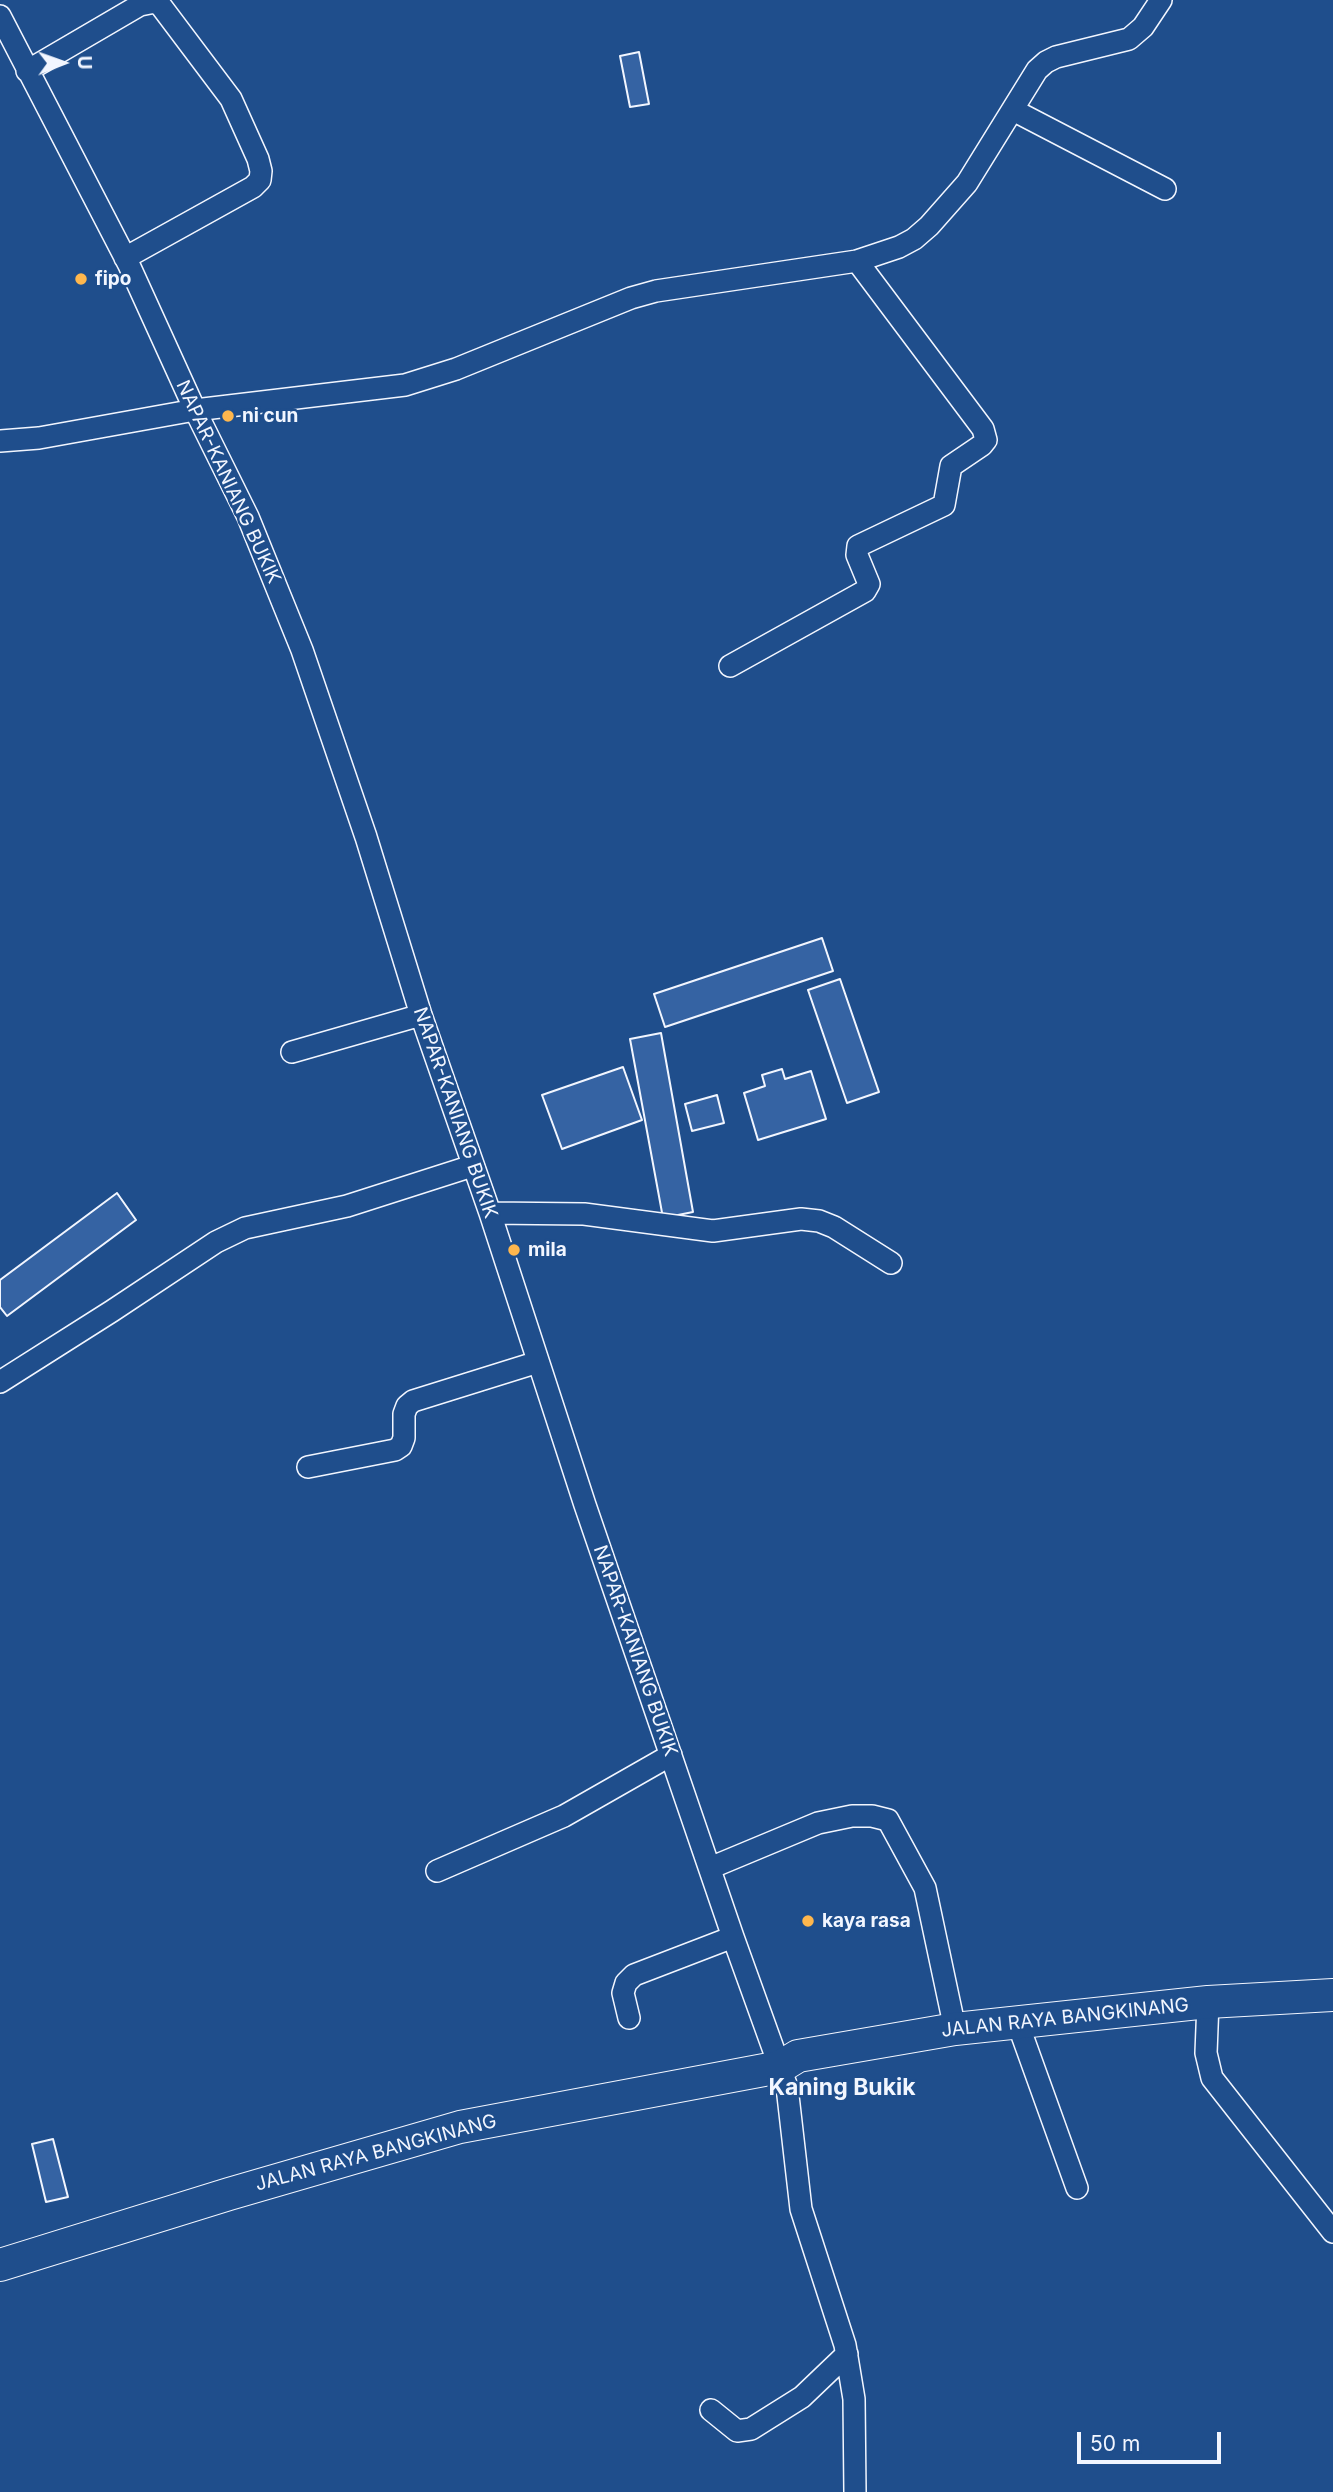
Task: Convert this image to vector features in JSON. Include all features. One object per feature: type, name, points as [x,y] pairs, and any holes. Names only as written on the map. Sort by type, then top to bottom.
[{"type":"highway","name":"JALAN RAYA BANGKINANG","points":[[0,2246],[57,2237],[456,2110],[956,2029],[1208,2002],[1333,1995]]},
{"type":"highway","name":"JALAN RAYA BANGKINANG","points":[[0,2265],[57,2237]]},
{"type":"street","points":[[0,441],[38,439],[195,410],[418,382],[656,290],[857,261],[899,247],[929,226],[967,183],[1037,70],[1056,57],[1129,39],[1143,27],[1161,0]]},
{"type":"street","points":[[27,71],[140,5],[155,2],[161,6],[231,99],[258,159],[260,180],[253,187],[125,258]]},
{"type":"street","name":"NAPAR-KANIANG BUKIK","points":[[0,16],[125,258],[248,517],[297,639],[366,837],[421,1015],[733,1937],[784,2057],[801,2209],[847,2354],[854,2399],[855,2492]]},
{"type":"street","points":[[1013,110],[1165,189]]},
{"type":"street","points":[[730,666],[865,591],[869,584],[857,555],[858,546],[944,505],[951,466],[986,440],[983,429],[857,261]]},
{"type":"street","points":[[292,1052],[421,1015]]},
{"type":"street","points":[[0,1382],[216,1242],[245,1228],[347,1206],[472,1167]]},
{"type":"street","points":[[490,1213],[584,1214],[713,1231],[810,1220],[834,1227],[891,1263]]},
{"type":"street","points":[[308,1467],[395,1450],[401,1446],[404,1438],[404,1414],[407,1406],[414,1401],[538,1362]]},
{"type":"street","points":[[437,1871],[564,1816],[671,1755]]},
{"type":"street","points":[[710,1868],[818,1823],[852,1816],[872,1816],[888,1820],[925,1888],[956,2029]]},
{"type":"street","points":[[629,2018],[623,1993],[626,1983],[634,1975],[733,1937]]},
{"type":"street","points":[[1208,2002],[1206,2053],[1212,2078],[1333,2232]]},
{"type":"street","points":[[1018,2024],[1077,2188]]},
{"type":"street","points":[[711,2410],[737,2431],[751,2428],[802,2397],[847,2354]]},
{"type":"building","points":[[639,52],[649,104],[630,107],[620,56]]},
{"type":"building","points":[[822,938],[833,971],[665,1027],[654,994]]},
{"type":"building","points":[[840,979],[879,1092],[847,1103],[808,990]]},
{"type":"building","points":[[661,1033],[693,1212],[663,1218],[630,1039]]},
{"type":"building","points":[[623,1067],[642,1120],[562,1149],[542,1095]]},
{"type":"building","points":[[782,1069],[785,1079],[811,1071],[826,1119],[758,1140],[744,1093],[765,1086],[762,1075]]},
{"type":"building","points":[[717,1095],[724,1123],[692,1131],[685,1104]]},
{"type":"building","points":[[117,1193],[136,1220],[7,1316],[0,1307],[0,1280]]},
{"type":"building","points":[[53,2139],[68,2197],[46,2202],[32,2144]]},
{"type":"place","name":"fipo","points":[[81,279]]},
{"type":"place","name":"ni cun","points":[[228,416]]},
{"type":"place","name":"mila","points":[[514,1250]]},
{"type":"place","name":"kaya rasa","points":[[808,1921]]},
{"type":"district","name":"Kaning Bukik","points":[[842,2088]]}]
